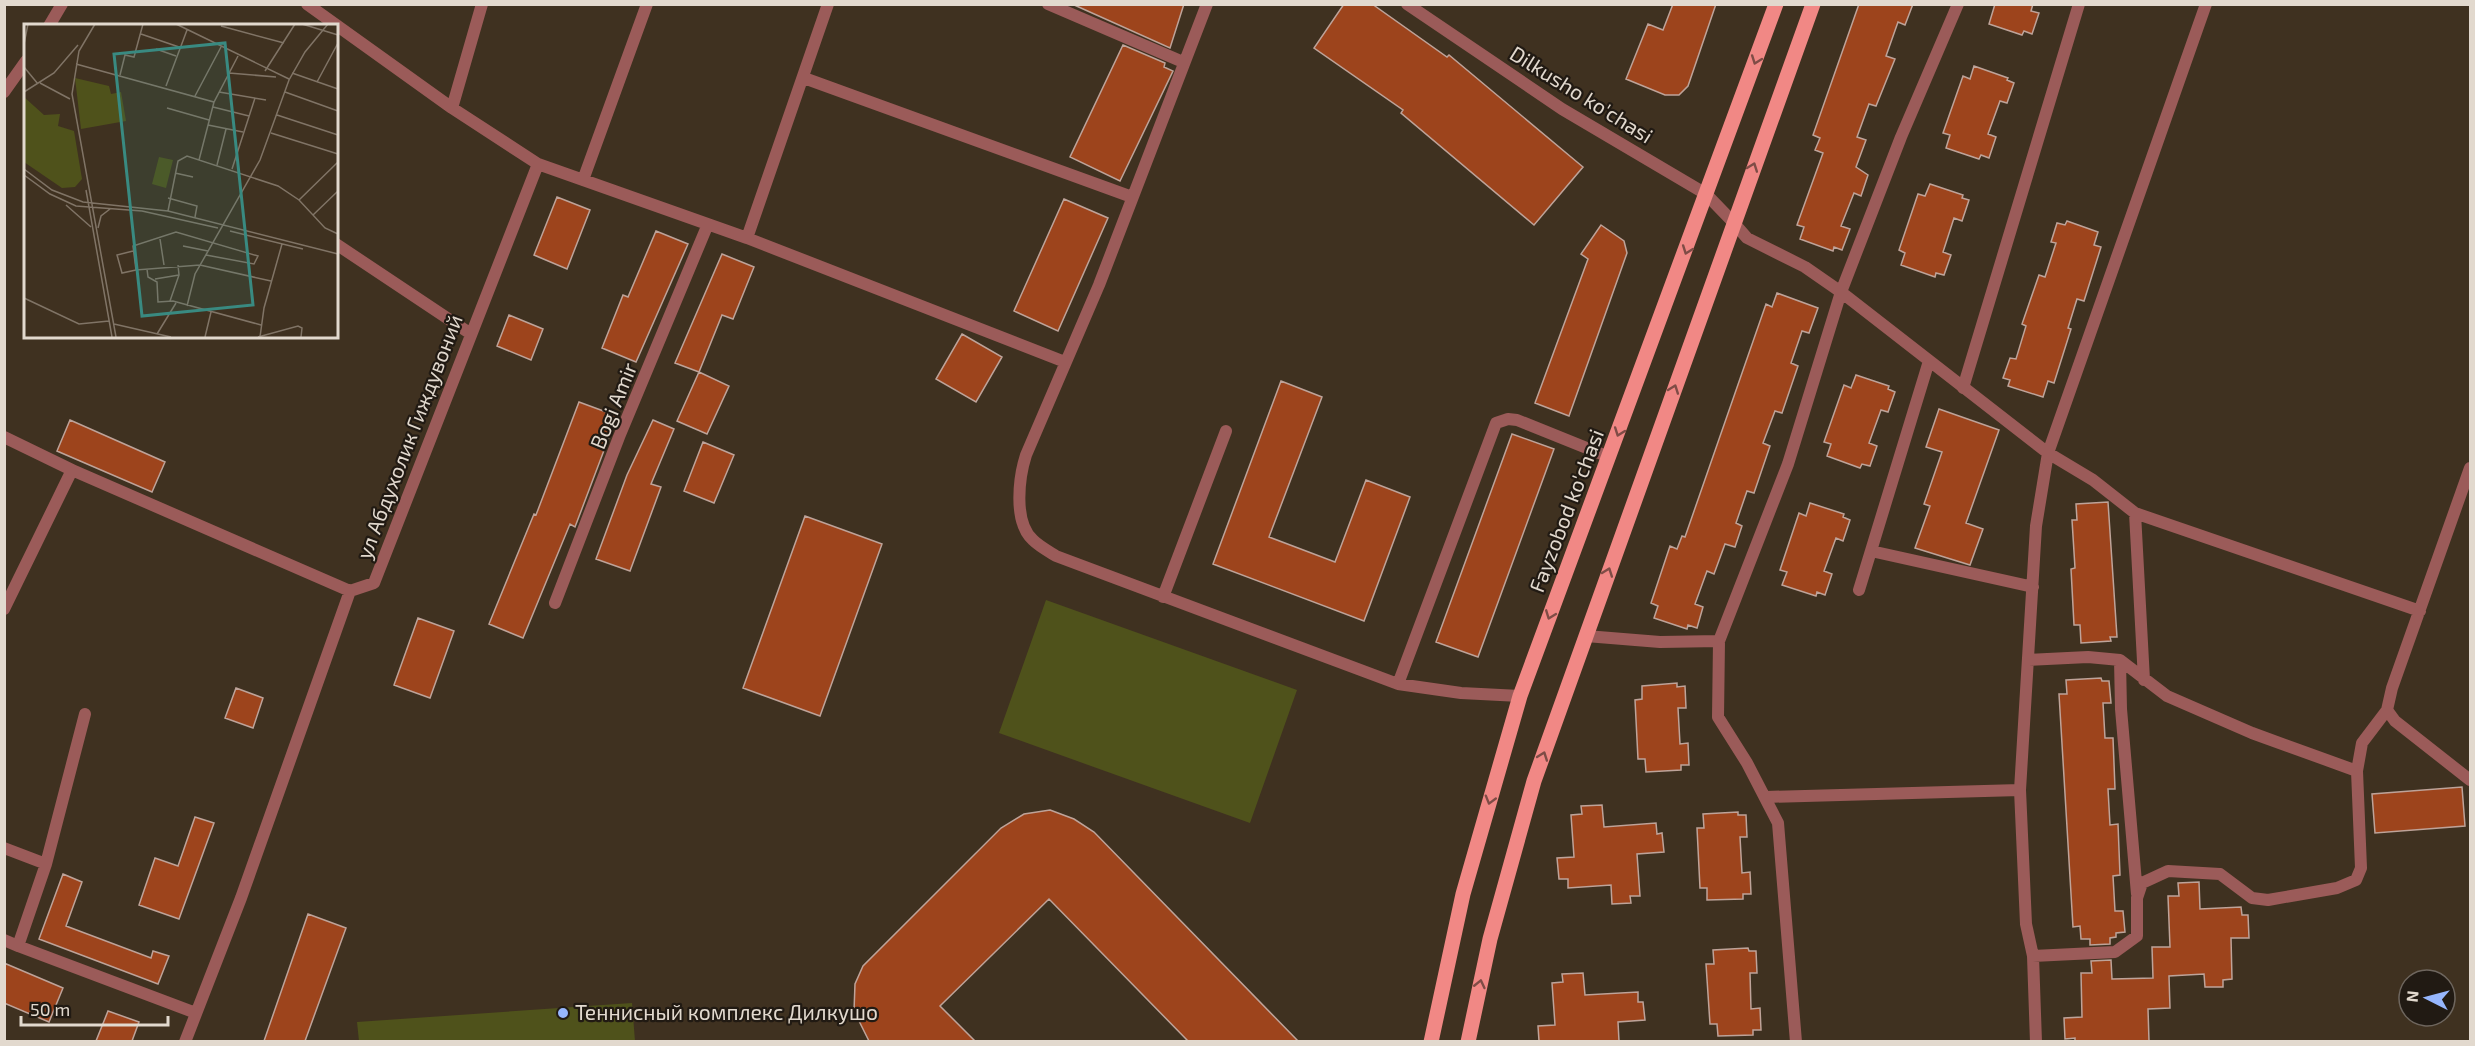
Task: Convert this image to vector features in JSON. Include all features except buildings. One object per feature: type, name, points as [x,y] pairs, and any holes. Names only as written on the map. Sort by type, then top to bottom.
[{"type":"main road","name":"Fayzobod ko'chasi","points":[[1431,1041],[1463,894],[1520,696],[1776,4]]},
{"type":"main road","points":[[1468,1041],[1490,939],[1533,781],[1813,4]]},
{"type":"street","points":[[50,24],[62,4]]},
{"type":"street","points":[[307,4],[335,24]]},
{"type":"street","points":[[452,108],[482,4]]},
{"type":"street","points":[[583,180],[647,4]]},
{"type":"street","points":[[747,238],[828,4]]},
{"type":"street","points":[[1048,4],[1183,62]]},
{"type":"street","points":[[1207,4],[1099,285],[1021,470],[1020,512],[1031,539],[1056,556],[1398,684],[1461,693],[1520,696]]},
{"type":"street","name":"Dilkusho ko'chasi","points":[[1407,4],[1562,109],[1706,194],[1747,238],[1805,267],[1841,292],[2048,453],[2093,480],[2135,513],[2420,610]]},
{"type":"street","points":[[1796,1041],[1778,823],[1766,797],[1719,717],[1719,641],[1727,615],[1788,464],[1841,292],[1900,137],[1958,4]]},
{"type":"street","points":[[1963,388],[2079,4]]},
{"type":"street","points":[[2036,1041],[2032,956],[2026,924],[2020,790],[2036,526],[2048,453],[2206,4]]},
{"type":"street","points":[[338,26],[452,108],[538,164],[747,238],[1065,362]]},
{"type":"street","points":[[4,92],[24,64]]},
{"type":"street","points":[[804,78],[1132,197]]},
{"type":"street","name":"ул Абдухолик Гиждувоний","points":[[350,591],[374,583],[538,164]]},
{"type":"street","points":[[555,603],[619,437],[708,224]]},
{"type":"street","points":[[338,245],[471,334]]},
{"type":"street","points":[[1859,590],[1929,361]]},
{"type":"street","points":[[1398,684],[1496,423],[1508,419],[1517,420],[1609,457]]},
{"type":"street","points":[[1163,597],[1226,431]]},
{"type":"street","points":[[4,437],[72,470],[350,591],[241,898],[186,1041]]},
{"type":"street","points":[[2137,898],[2142,883],[2168,871],[2220,874],[2252,898],[2268,900],[2337,888],[2356,880],[2361,868],[2357,771],[2362,743],[2387,710],[2392,688],[2470,468]]},
{"type":"street","points":[[4,609],[72,470]]},
{"type":"street","points":[[2135,513],[2144,680]]},
{"type":"street","points":[[1871,551],[2033,587]]},
{"type":"street","points":[[1586,636],[1660,642],[1719,641]]},
{"type":"street","points":[[2029,660],[2088,657],[2120,660],[2167,696],[2252,733],[2357,771]]},
{"type":"street","points":[[2032,956],[2115,952],[2137,936],[2137,898],[2121,709],[2120,660]]},
{"type":"street","points":[[2387,710],[2395,721],[2470,780]]},
{"type":"street","points":[[18,946],[46,864],[84,714]]},
{"type":"street","points":[[1766,797],[2020,790]]},
{"type":"street","points":[[4,848],[46,864]]},
{"type":"street","points":[[4,940],[196,1013]]},
{"type":"green space","points":[[1046,600],[1297,690],[1250,823],[999,733]]},
{"type":"green space","name":"Теннисный комплекс Дилкушо","points":[[632,1003],[635,1041],[359,1041],[357,1022]]},
{"type":"place","name":"Теннисный комплекс Дилкушо","points":[[563,1013]]}]
